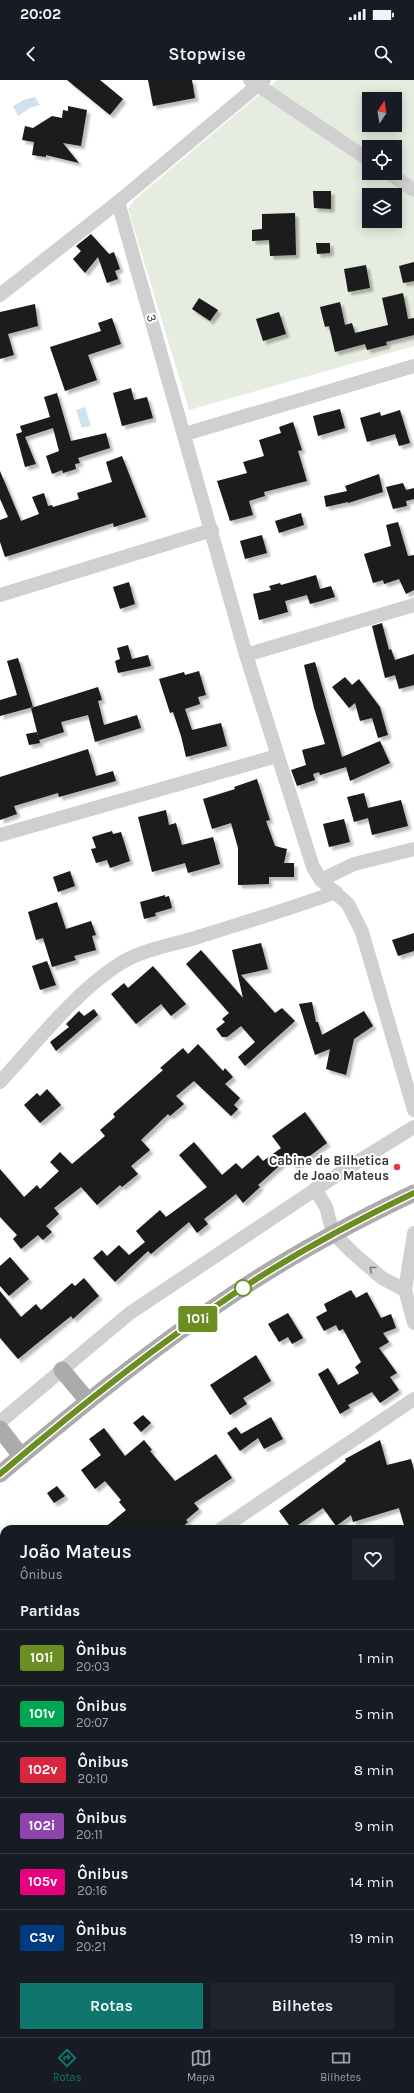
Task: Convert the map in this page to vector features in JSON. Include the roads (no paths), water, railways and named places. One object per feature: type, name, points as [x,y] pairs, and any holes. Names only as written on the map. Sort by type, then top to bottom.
[{"type":"main road","points":[[0,1474],[88,1401],[232,1294],[334,1233],[414,1193]]},
{"type":"main road","points":[[62,1370],[88,1401]]},
{"type":"main road","points":[[0,1429],[21,1456]]},
{"type":"street","points":[[0,295],[118,202],[257,82],[362,155]]},
{"type":"street","points":[[399,180],[414,190]]},
{"type":"street","name":"3","points":[[118,202],[185,434],[246,655],[312,867],[321,880]]},
{"type":"street","points":[[185,434],[414,366]]},
{"type":"street","points":[[0,595],[212,530]]},
{"type":"street","points":[[246,655],[414,605]]},
{"type":"street","points":[[0,835],[277,756]]},
{"type":"street","points":[[414,849],[354,864],[321,880],[348,904],[362,932],[414,1110]]},
{"type":"street","points":[[0,1082],[73,1004],[101,978],[122,963],[154,950],[300,905],[336,892]]},
{"type":"street","points":[[0,1422],[130,1313],[315,1189],[414,1127]]},
{"type":"street","points":[[315,1189],[326,1207],[334,1233],[353,1253],[382,1278],[405,1290]]},
{"type":"street","points":[[414,1233],[405,1290],[414,1323]]},
{"type":"street","points":[[227,1525],[414,1399]]},
{"type":"water","points":[[35,97],[40,105],[30,108],[18,116],[13,106],[26,99]]},
{"type":"water","points":[[85,407],[91,426],[82,428],[76,410]]},
{"type":"place","name":"Cabine de Bilhetica de Joao Mateus","points":[[397,1167]]}]
